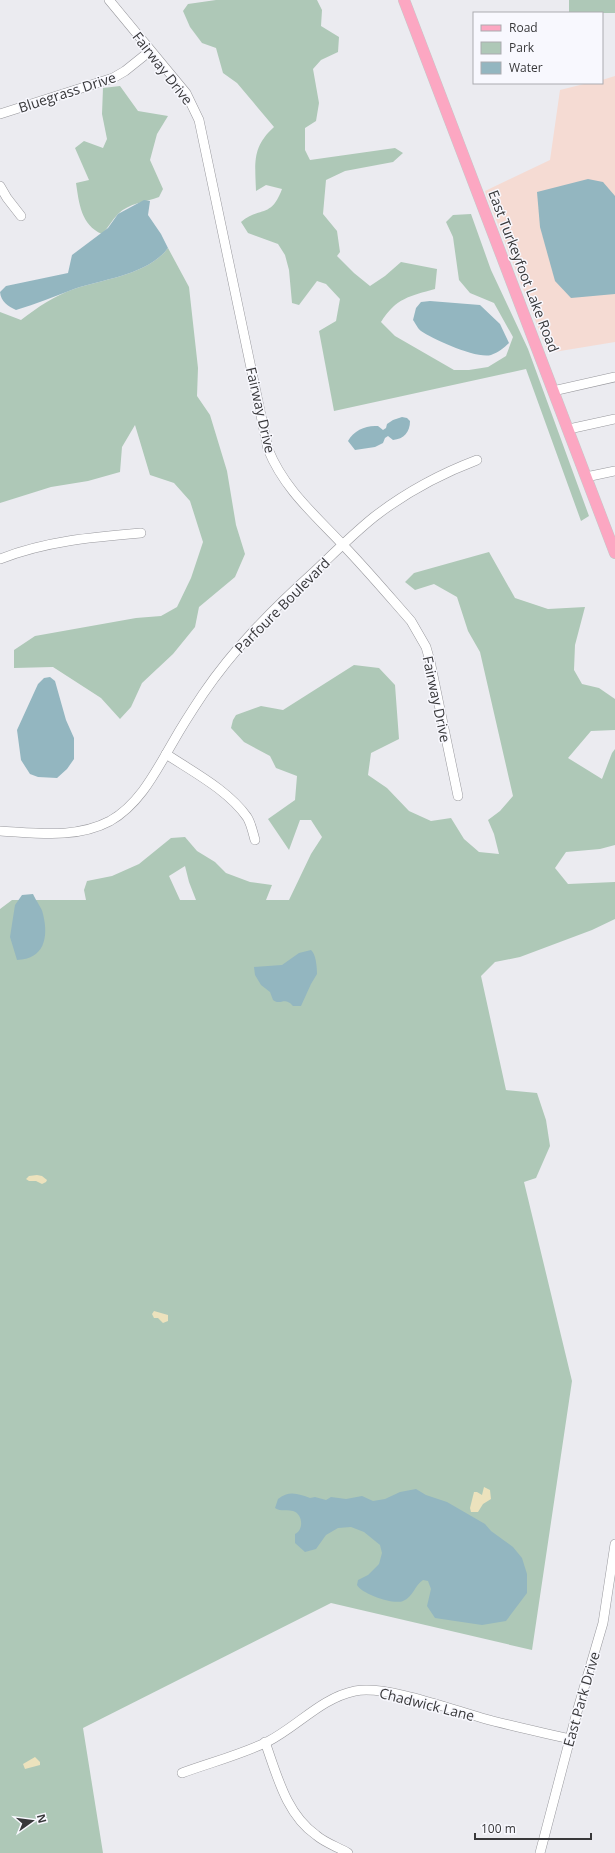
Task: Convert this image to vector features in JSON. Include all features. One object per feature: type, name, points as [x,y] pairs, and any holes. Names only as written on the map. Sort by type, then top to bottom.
[{"type":"main road","name":"East Turkeyfoot Lake Road","points":[[404,0],[553,391],[569,429],[615,553]]},
{"type":"street","name":"Fairway Drive","points":[[109,0],[150,52],[186,93],[199,120],[268,448],[281,476],[300,500],[343,545],[411,621],[426,647],[458,796]]},
{"type":"street","name":"Bluegrass Drive","points":[[0,114],[113,78],[150,52]]},
{"type":"street","points":[[0,186],[21,216]]},
{"type":"street","points":[[553,391],[615,377]]},
{"type":"street","points":[[569,429],[615,419]]},
{"type":"street","name":"Parfoure Boulevard","points":[[0,831],[71,833],[96,827],[116,817],[133,803],[143,792],[203,694],[232,655],[253,631],[290,594],[374,518],[412,491],[442,474],[477,460]]},
{"type":"street","points":[[586,477],[615,471]]},
{"type":"street","points":[[0,559],[36,546],[84,538],[141,533]]},
{"type":"street","points":[[166,754],[208,782],[236,805],[248,818],[255,840]]},
{"type":"street","name":"East Park Drive","points":[[540,1853],[570,1739],[604,1623],[615,1544]]},
{"type":"street","name":"Chadwick Lane","points":[[182,1773],[265,1742],[286,1731],[321,1705],[355,1691],[377,1691],[406,1696],[484,1719],[570,1739]]},
{"type":"street","points":[[265,1742],[282,1790],[302,1822],[316,1836],[348,1853]]},
{"type":"shaded area","points":[[615,76],[615,342],[548,353],[485,191],[550,160],[560,90],[584,84],[603,84],[603,80]]},
{"type":"green space","points":[[216,0],[317,0],[322,10],[321,26],[339,37],[338,52],[321,60],[313,69],[319,103],[316,121],[305,128],[305,150],[310,160],[395,148],[403,153],[393,162],[345,171],[326,180],[323,214],[337,231],[340,252],[337,256],[370,286],[385,276],[401,262],[437,269],[435,289],[404,299],[392,308],[381,322],[395,336],[454,370],[469,370],[488,367],[506,356],[513,337],[494,303],[470,293],[459,280],[453,237],[446,222],[453,215],[471,214],[491,270],[528,349],[589,516],[581,521],[526,369],[334,411],[319,331],[336,321],[340,299],[326,284],[317,281],[299,305],[292,303],[289,270],[285,255],[278,244],[248,233],[241,222],[248,217],[264,211],[274,205],[282,189],[266,185],[256,191],[255,163],[258,148],[267,134],[274,127],[237,83],[223,73],[216,48],[202,43],[190,27],[183,11],[188,4]]},
{"type":"green space","points":[[569,0],[615,0],[615,13],[569,12]]},
{"type":"green space","points":[[120,86],[138,111],[168,116],[157,134],[150,160],[163,189],[159,197],[132,205],[122,210],[102,234],[90,225],[82,213],[76,183],[89,180],[75,148],[84,141],[103,148],[107,139],[102,114],[103,88]]},
{"type":"green space","points":[[168,248],[189,287],[198,368],[197,396],[210,415],[227,471],[236,525],[245,554],[235,577],[199,607],[195,627],[173,654],[142,683],[131,707],[120,719],[101,698],[53,667],[14,668],[14,650],[35,636],[136,618],[161,616],[177,607],[191,578],[203,542],[190,501],[174,483],[150,475],[135,425],[122,447],[120,472],[88,481],[51,487],[0,503],[0,312],[21,320],[46,302],[60,295],[86,285],[137,270],[159,257]]},
{"type":"green space","points":[[489,552],[515,598],[548,609],[585,607],[575,645],[574,670],[582,684],[599,688],[615,699],[615,730],[591,731],[568,758],[602,779],[615,749],[615,845],[600,849],[566,852],[555,868],[568,884],[615,882],[615,919],[592,930],[520,957],[495,962],[481,976],[506,1090],[537,1093],[546,1120],[550,1146],[536,1178],[524,1182],[572,1381],[532,1650],[331,1603],[83,1728],[103,1853],[0,1853],[0,909],[12,900],[86,900],[84,890],[87,881],[112,876],[139,864],[171,838],[185,837],[197,851],[215,862],[226,873],[250,882],[272,885],[266,900],[289,900],[311,854],[322,837],[311,820],[300,820],[289,850],[268,819],[295,800],[297,776],[276,768],[270,756],[244,742],[231,728],[233,720],[236,715],[261,706],[283,710],[354,665],[379,668],[395,685],[399,739],[371,753],[368,775],[387,788],[409,811],[431,821],[451,818],[464,839],[479,852],[499,854],[494,834],[488,820],[500,811],[513,796],[480,652],[468,631],[457,597],[434,584],[415,590],[405,582],[414,573]],"holes":[[[185,866],[196,900],[180,900],[169,876]]]},
{"type":"sand","points":[[29,1176],[42,1176],[47,1180],[46,1182],[42,1184],[26,1179]]},
{"type":"sand","points":[[154,1311],[168,1315],[168,1321],[163,1323],[158,1318],[154,1318],[152,1314]]},
{"type":"sand","points":[[484,1487],[490,1490],[491,1499],[483,1504],[478,1512],[471,1512],[470,1508],[474,1492],[482,1495]]},
{"type":"sand","points":[[35,1757],[40,1762],[40,1765],[25,1769],[23,1764]]},
{"type":"water","points":[[588,179],[603,182],[615,196],[615,294],[571,298],[555,281],[540,227],[537,192]]},
{"type":"water","points":[[144,200],[150,201],[148,215],[161,234],[168,248],[159,257],[149,264],[124,275],[74,289],[16,310],[3,301],[0,292],[6,286],[68,273],[72,255],[108,228],[118,214]]},
{"type":"water","points":[[430,301],[480,305],[500,324],[509,343],[496,353],[484,355],[455,348],[427,334],[420,330],[413,320],[416,308],[421,302]]},
{"type":"water","points":[[402,417],[407,418],[410,421],[410,425],[408,432],[400,438],[393,440],[388,436],[385,438],[383,443],[375,447],[355,450],[348,441],[357,431],[361,429],[369,426],[378,426],[383,430],[386,428],[387,424]]},
{"type":"water","points":[[50,677],[55,681],[66,720],[74,738],[74,759],[67,769],[57,778],[38,777],[30,774],[21,760],[17,730],[38,684],[44,678]]},
{"type":"water","points":[[33,894],[43,914],[45,923],[45,939],[39,951],[33,956],[26,959],[17,960],[10,937],[15,905],[22,895]]},
{"type":"water","points":[[311,950],[315,958],[317,974],[301,1006],[293,1006],[285,1001],[276,1002],[273,1000],[270,992],[261,985],[255,975],[254,967],[282,965],[299,953]]},
{"type":"water","points":[[416,1489],[426,1495],[447,1502],[485,1524],[491,1531],[513,1547],[522,1558],[527,1574],[527,1593],[506,1621],[482,1625],[435,1618],[427,1606],[431,1589],[428,1581],[423,1580],[409,1597],[403,1601],[398,1602],[385,1600],[371,1595],[357,1585],[358,1580],[368,1575],[379,1564],[382,1553],[380,1545],[364,1532],[351,1527],[338,1528],[326,1535],[316,1549],[305,1552],[295,1543],[295,1534],[301,1526],[299,1515],[293,1511],[275,1508],[278,1499],[286,1494],[298,1494],[310,1498],[315,1497],[326,1500],[331,1497],[346,1499],[362,1496],[373,1501],[385,1499],[400,1492]]}]
